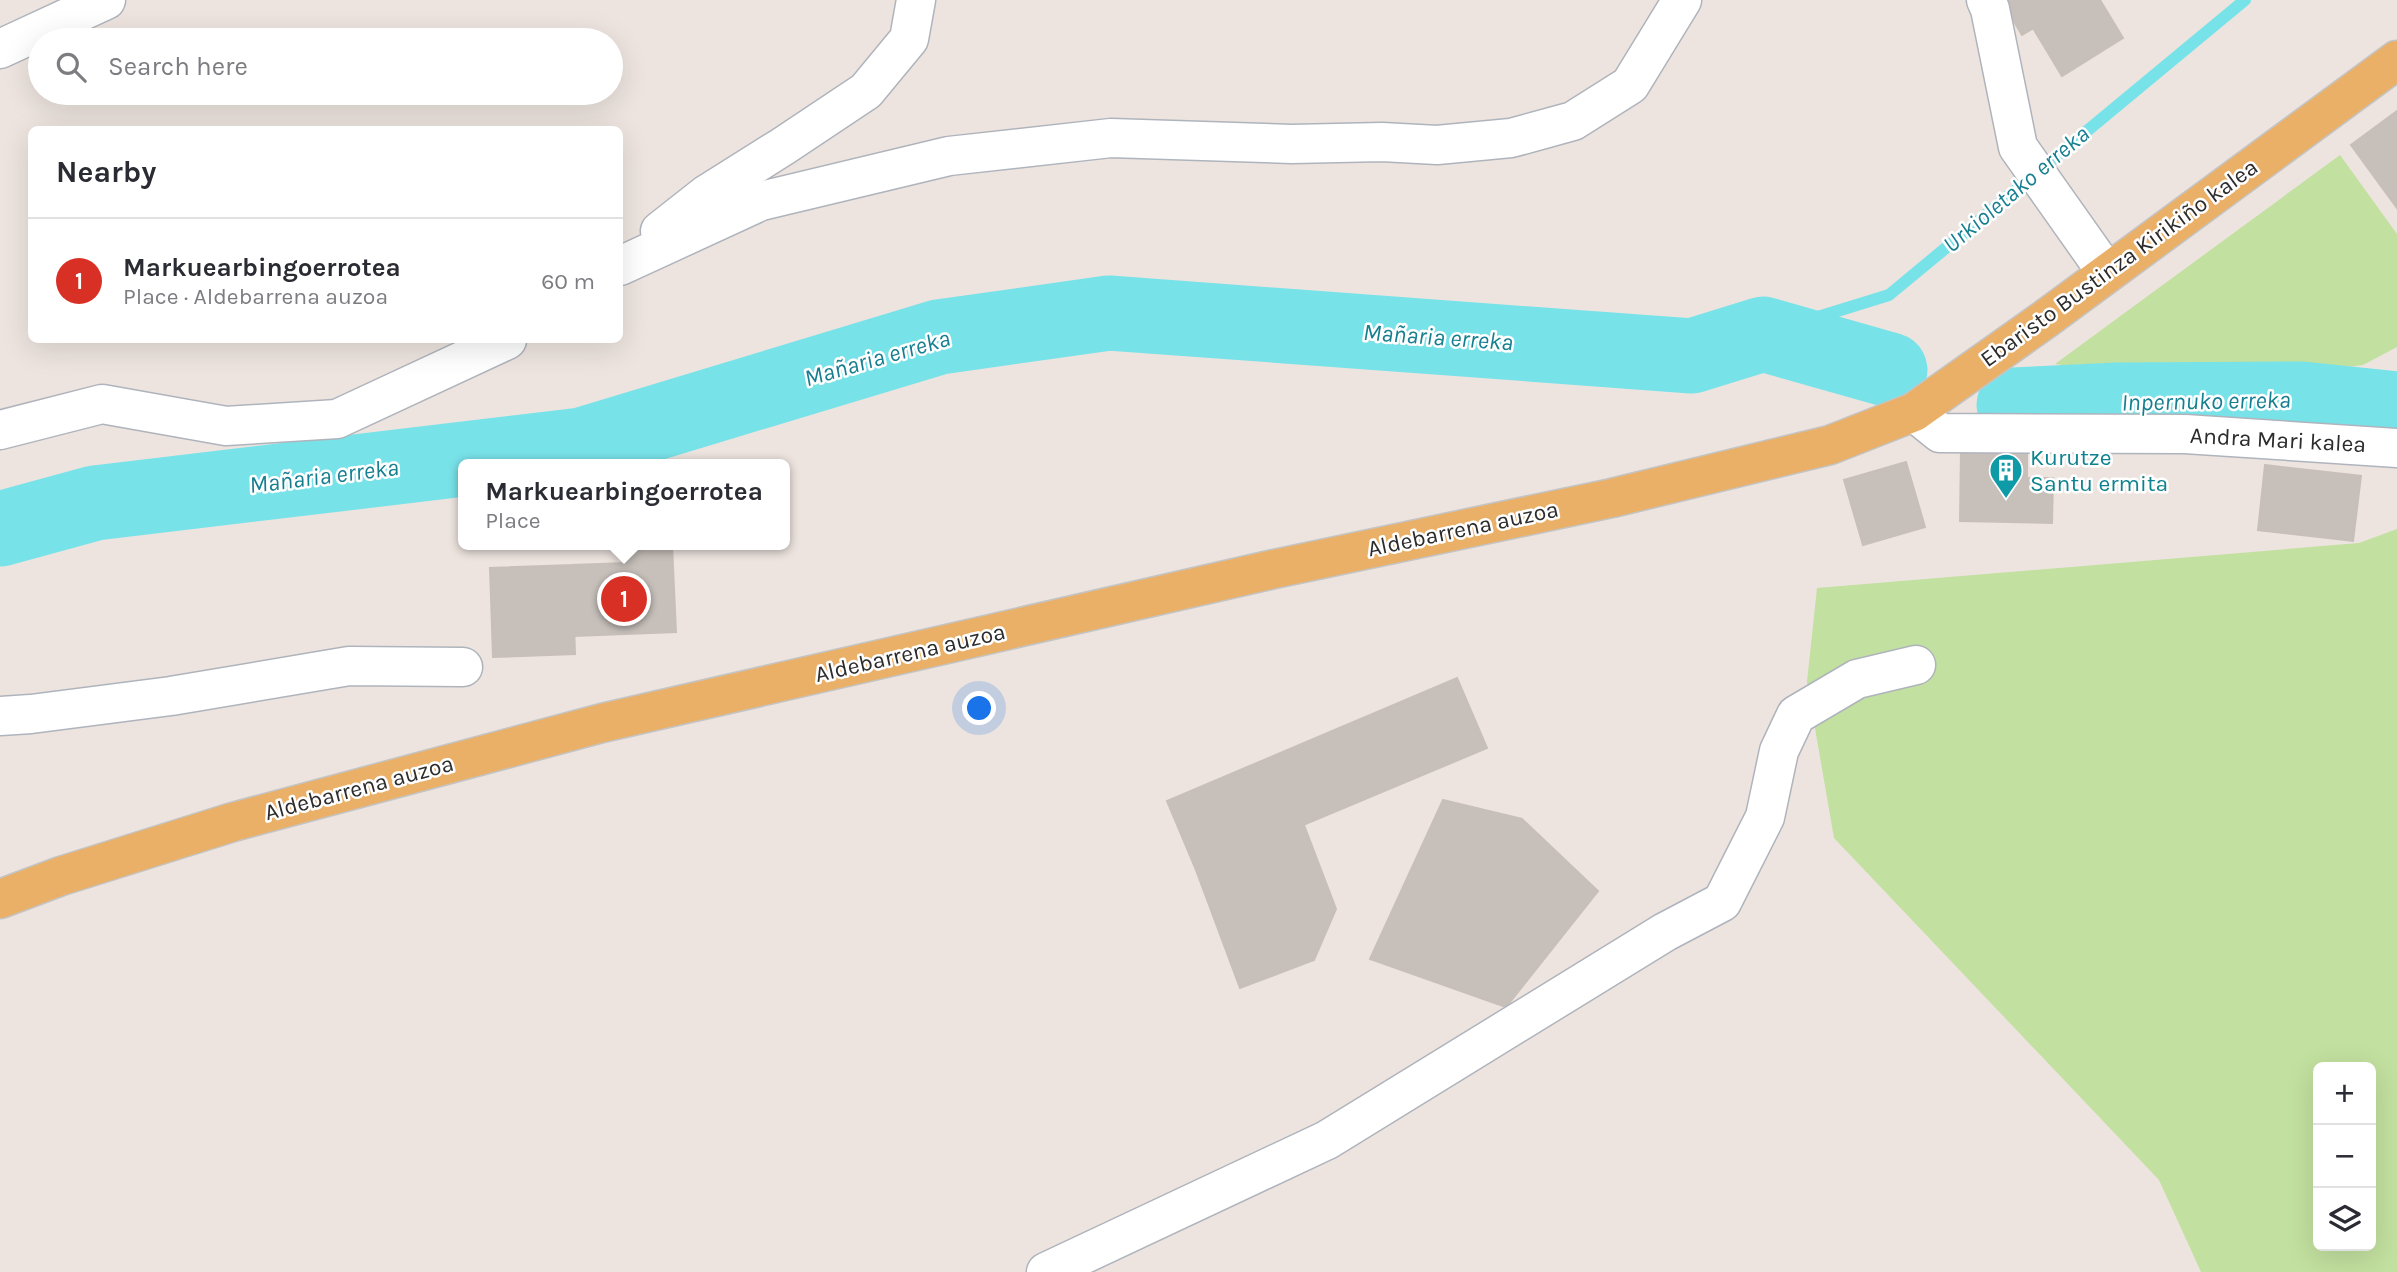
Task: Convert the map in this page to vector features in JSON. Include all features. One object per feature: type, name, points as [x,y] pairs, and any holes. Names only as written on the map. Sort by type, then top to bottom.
[{"type":"main road","name":"Ebaristo Bustinza Kirikiño kalea","points":[[1830,445],[1914,412],[2397,60]]},
{"type":"main road","name":"Aldebarrena auzoa","points":[[0,900],[61,876],[233,822],[602,723],[1275,569],[1612,498],[1830,445]]},
{"type":"street","points":[[45,28],[106,0]]},
{"type":"street","points":[[623,262],[707,194],[866,91],[909,39],[916,0]]},
{"type":"street","points":[[623,263],[761,201],[949,156],[1111,138],[1292,144],[1382,142],[1437,145],[1511,138],[1573,121],[1630,85],[1682,0]]},
{"type":"street","points":[[1986,0],[2018,147],[2107,273]]},
{"type":"street","points":[[0,49],[28,36]]},
{"type":"street","points":[[0,430],[102,404],[226,426],[337,419],[501,343]]},
{"type":"street","name":"Andra Mari kalea","points":[[1914,412],[1940,433],[2185,435],[2397,448]]},
{"type":"street","points":[[1046,1272],[1327,1140],[1665,932],[1722,902],[1765,817],[1780,751],[1796,715],[1857,679],[1916,664]]},
{"type":"street","points":[[0,716],[171,696],[349,666],[463,667]]},
{"type":"green space","points":[[2340,155],[2397,234],[2397,347],[2363,365],[2286,375],[2163,381],[2055,364]]},
{"type":"green space","points":[[2397,529],[2397,1272],[2201,1272],[2159,1180],[1834,838],[1807,682],[1817,588],[2359,543]]},
{"type":"building","points":[[2001,0],[2081,0],[2022,35]]},
{"type":"building","points":[[2080,0],[2100,0],[2123,38],[2062,76],[2033,28]]},
{"type":"building","points":[[2397,111],[2397,208],[2351,145]]},
{"type":"building","name":"Kurutze Santu ermita","points":[[1961,449],[2027,450],[2027,478],[2053,478],[2052,523],[1960,521]]},
{"type":"building","points":[[1906,462],[1925,527],[1863,545],[1844,480]]},
{"type":"building","points":[[2265,465],[2361,476],[2353,541],[2258,530]]},
{"type":"building","points":[[626,550],[672,550],[676,632],[575,636],[572,565],[626,563]]},
{"type":"building","points":[[572,565],[575,654],[493,657],[490,568]]},
{"type":"building","points":[[1457,678],[1487,748],[1196,870],[1167,801]]},
{"type":"building","points":[[1443,800],[1522,819],[1598,891],[1506,1007],[1370,959]]},
{"type":"building","points":[[1304,825],[1336,909],[1314,960],[1240,988],[1196,870]]},
{"type":"waterway","name":"Urkioletako erreka","points":[[1763,334],[1889,295],[2245,0]]},
{"type":"waterway","name":"Mañaria erreka","points":[[464,459],[582,445],[939,337],[1109,313],[1692,356],[1763,334],[1890,370]]},
{"type":"waterway","name":"Inpernuko erreka","points":[[2014,405],[2117,400],[2302,399],[2397,409]]},
{"type":"waterway","name":"Mañaria erreka","points":[[0,529],[95,503],[458,460]]},
{"type":"place","name":"Kurutze Santu ermita","points":[[2006,500]]},
{"type":"place","name":"Markuearbingoerrotea","points":[[624,599]]}]
